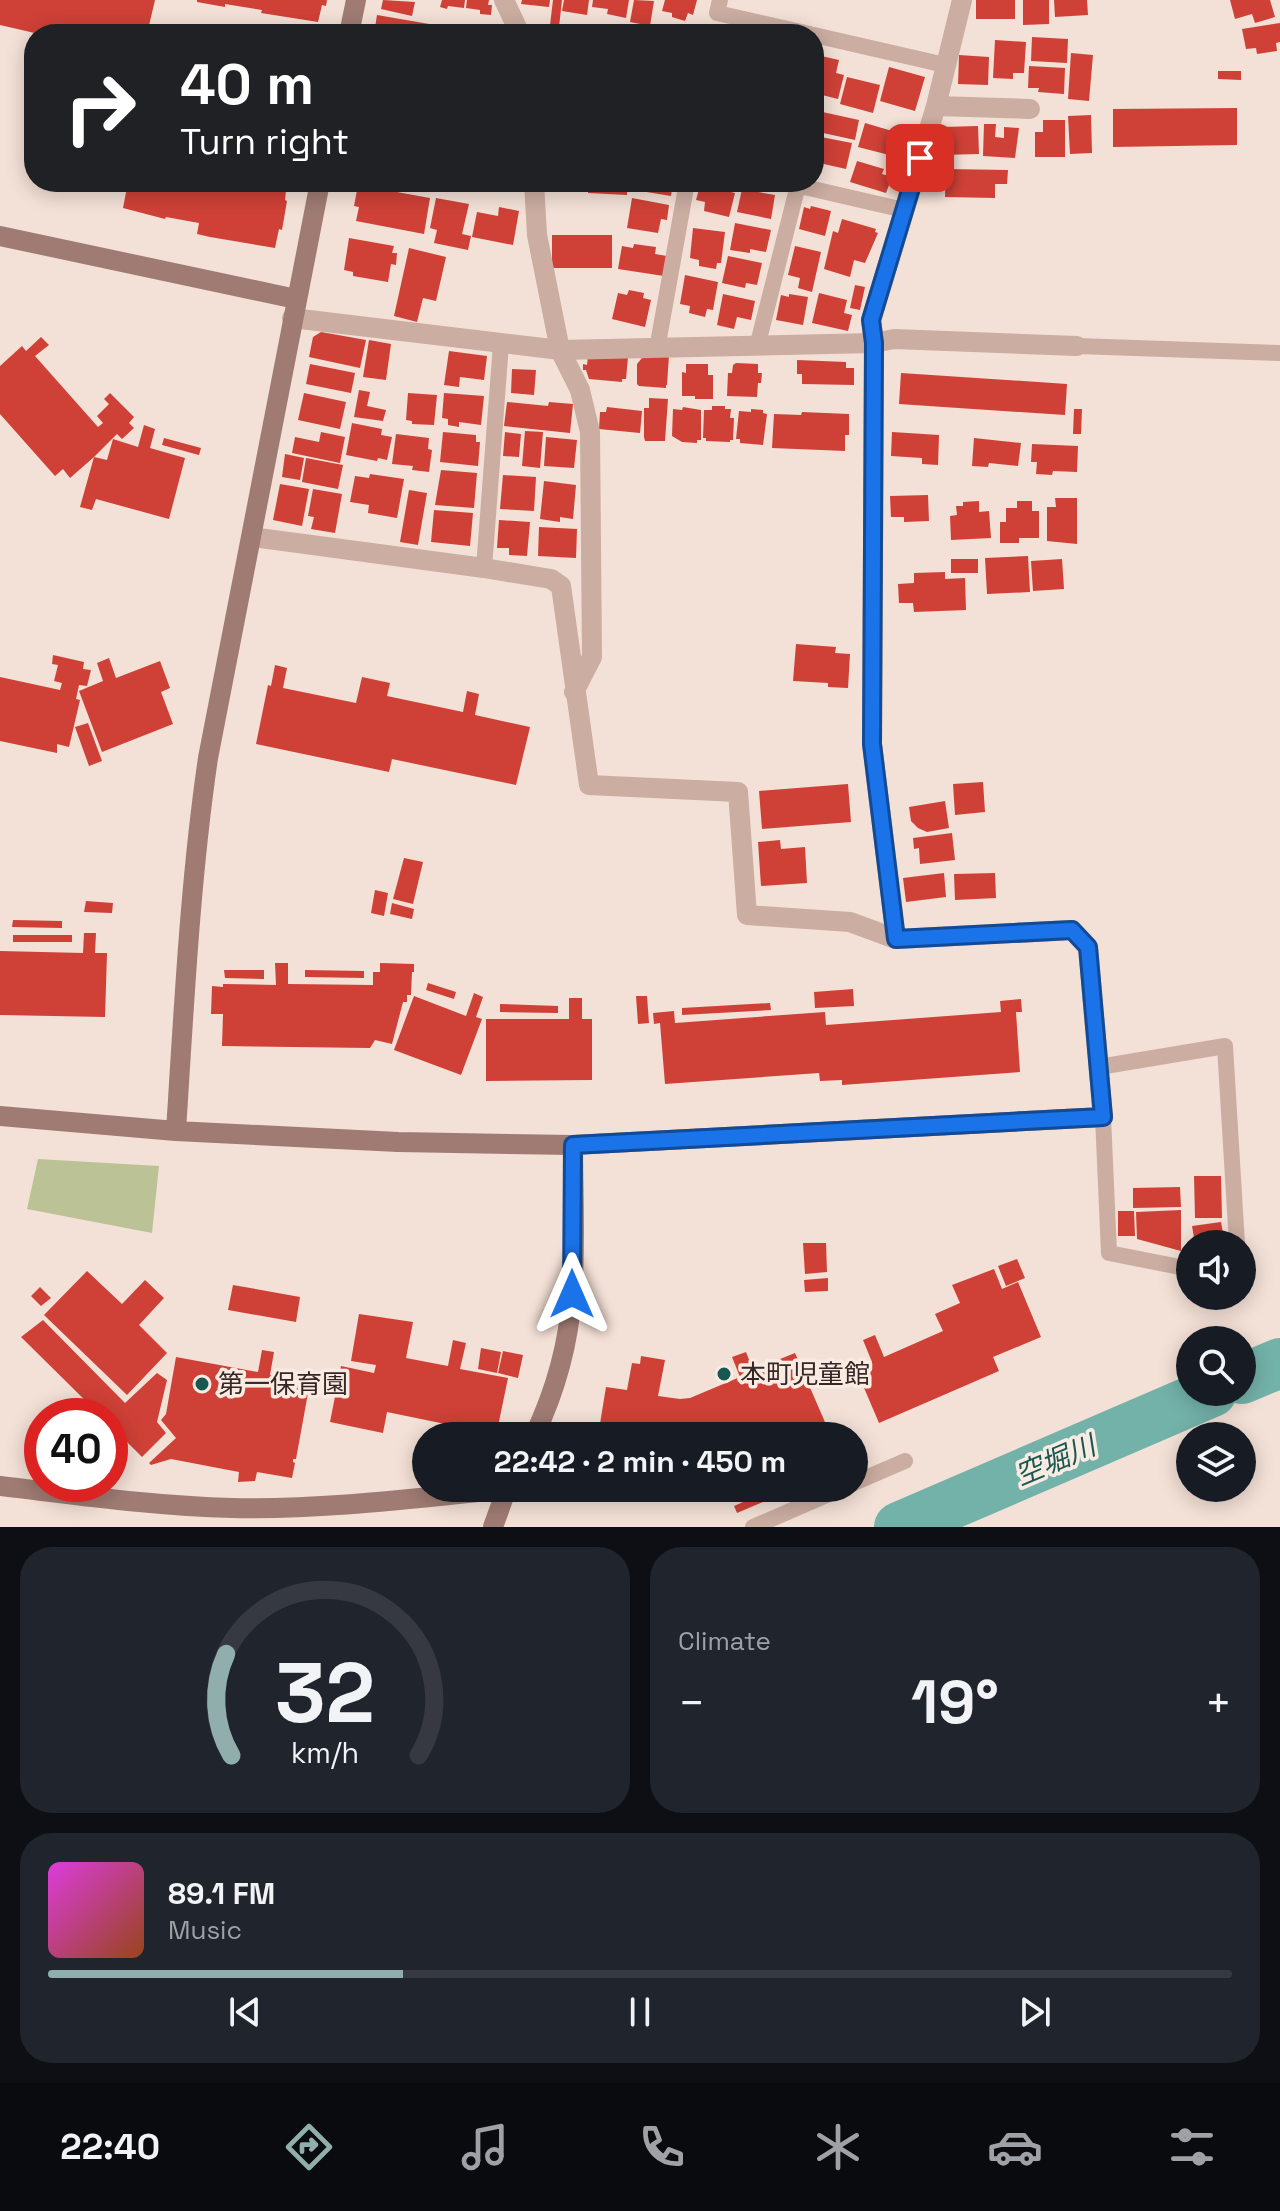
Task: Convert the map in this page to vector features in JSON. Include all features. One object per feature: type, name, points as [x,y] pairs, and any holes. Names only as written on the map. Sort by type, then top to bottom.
[{"type":"street","points":[[351,24],[356,0]]},
{"type":"street","points":[[504,0],[515,24]]},
{"type":"street","points":[[896,939],[872,744],[874,343],[871,320],[936,106],[962,0]]},
{"type":"street","points":[[936,106],[1030,109]]},
{"type":"street","points":[[176,1131],[185,980],[203,795],[318,192]]},
{"type":"street","points":[[535,192],[537,235],[560,350],[580,390],[590,432],[592,657],[574,692]]},
{"type":"street","points":[[0,236],[294,309],[501,344],[560,350],[657,349],[874,343],[894,339],[1077,346]]},
{"type":"street","points":[[0,1116],[176,1131],[398,1142],[573,1145],[1103,1117],[1088,947],[1072,930],[896,939],[850,922],[747,915],[738,792],[589,785],[561,586],[551,579],[484,568],[252,537]]},
{"type":"street","points":[[541,1422],[566,1340],[572,1294],[573,1145]]},
{"type":"street","points":[[0,1486],[141,1503],[233,1508],[412,1497]]},
{"type":"street","points":[[493,1527],[502,1502]]},
{"type":"lane","points":[[720,0],[717,13],[767,24]]},
{"type":"lane","points":[[824,37],[945,65]]},
{"type":"lane","points":[[657,349],[685,192]]},
{"type":"lane","points":[[757,347],[788,192]]},
{"type":"lane","points":[[824,192],[904,210]]},
{"type":"lane","points":[[484,568],[501,344]]},
{"type":"lane","points":[[1077,346],[1280,353]]},
{"type":"lane","points":[[1099,1067],[1225,1046],[1236,1230]]},
{"type":"lane","points":[[1103,1117],[1109,1253],[1176,1266]]},
{"type":"lane","points":[[868,1477],[905,1461]]},
{"type":"lane","points":[[753,1527],[811,1502]]},
{"type":"green space","points":[[38,1159],[159,1166],[152,1233],[27,1209]]},
{"type":"building","points":[[0,0],[155,0],[149,24],[24,24],[24,31],[0,25]]},
{"type":"building","points":[[197,0],[327,0],[326,6],[322,5],[318,22]]},
{"type":"building","points":[[383,0],[415,2],[412,16],[381,9]]},
{"type":"building","points":[[442,0],[465,0],[464,8],[440,7]]},
{"type":"building","points":[[467,0],[489,0],[491,15],[466,8]]},
{"type":"building","points":[[522,0],[550,0],[549,7],[521,4]]},
{"type":"building","points":[[553,0],[562,0],[559,24],[550,24]]},
{"type":"building","points":[[564,0],[589,0],[587,15],[562,11]]},
{"type":"building","points":[[593,0],[629,0],[626,18],[607,14],[608,9],[592,7]]},
{"type":"building","points":[[634,0],[654,1],[650,24],[630,22]]},
{"type":"building","points":[[665,0],[697,0],[693,15],[688,13],[685,21],[662,11]]},
{"type":"building","points":[[976,0],[1015,0],[1015,19],[976,19]]},
{"type":"building","points":[[1023,0],[1049,0],[1049,24],[1023,25]]},
{"type":"building","points":[[1054,0],[1087,0],[1088,15],[1055,17]]},
{"type":"building","points":[[1230,0],[1270,0],[1275,17],[1255,23],[1252,14],[1235,19]]},
{"type":"building","points":[[377,15],[429,24],[376,24]]},
{"type":"building","points":[[1280,23],[1277,51],[1257,54],[1256,48],[1246,49],[1242,29]]},
{"type":"building","points":[[1032,37],[1068,39],[1067,63],[1031,61]]},
{"type":"building","points":[[995,40],[1026,42],[1024,73],[1013,73],[1013,79],[993,78]]},
{"type":"building","points":[[1071,53],[1093,55],[1089,101],[1068,99]]},
{"type":"building","points":[[959,55],[989,57],[988,85],[958,84]]},
{"type":"building","points":[[824,57],[839,60],[836,73],[844,75],[838,99],[824,96]]},
{"type":"building","points":[[1029,66],[1065,68],[1064,94],[1028,88]]},
{"type":"building","points":[[889,67],[925,77],[915,111],[880,101]]},
{"type":"building","points":[[1218,71],[1241,71],[1241,80],[1218,79]]},
{"type":"building","points":[[847,77],[880,85],[873,113],[840,104]]},
{"type":"building","points":[[1237,108],[1237,145],[1113,147],[1113,109]]},
{"type":"building","points":[[824,112],[859,120],[855,140],[824,133]]},
{"type":"building","points":[[1091,115],[1092,153],[1070,154],[1068,116]]},
{"type":"building","points":[[1043,120],[1065,120],[1065,157],[1035,157],[1035,132],[1043,132]]},
{"type":"building","points":[[865,123],[899,133],[893,156],[858,147]]},
{"type":"building","points":[[984,124],[996,124],[995,137],[1004,138],[1004,127],[1019,128],[1015,158],[983,156]]},
{"type":"building","points":[[978,126],[979,154],[942,155],[942,127]]},
{"type":"building","points":[[824,138],[852,143],[846,169],[824,164]]},
{"type":"building","points":[[857,161],[884,169],[882,174],[892,177],[886,193],[850,182]]},
{"type":"building","points":[[927,165],[941,166],[940,185],[926,183]]},
{"type":"building","points":[[946,169],[1008,170],[1007,184],[995,184],[995,198],[945,197]]},
{"type":"building","points":[[126,192],[286,192],[287,201],[275,248],[197,234],[199,223],[165,219],[123,208]]},
{"type":"building","points":[[357,192],[397,192],[430,198],[424,234],[356,221],[359,207],[354,206]]},
{"type":"building","points":[[588,192],[627,192],[627,195]]},
{"type":"building","points":[[646,192],[672,192],[671,196]]},
{"type":"building","points":[[698,192],[735,193],[729,217],[704,211],[705,202],[696,200]]},
{"type":"building","points":[[741,192],[775,195],[771,219],[737,212]]},
{"type":"building","points":[[436,198],[469,204],[462,234],[471,236],[468,250],[434,243],[437,230],[430,228]]},
{"type":"building","points":[[632,198],[669,205],[667,220],[661,219],[658,233],[627,228]]},
{"type":"building","points":[[811,206],[831,211],[825,236],[799,229],[804,207],[810,209]]},
{"type":"building","points":[[499,207],[519,211],[513,245],[472,237],[477,212],[498,216]]},
{"type":"building","points":[[842,219],[876,229],[878,233],[865,263],[854,260],[850,277],[824,269],[833,231],[838,233]]},
{"type":"building","points":[[735,223],[771,230],[766,252],[730,250]]},
{"type":"building","points":[[693,228],[725,232],[721,263],[717,263],[716,269],[699,266],[699,260],[690,258]]},
{"type":"building","points":[[552,235],[612,235],[612,268],[552,268]]},
{"type":"building","points":[[349,238],[394,246],[392,253],[397,253],[396,265],[391,264],[388,282],[353,276],[353,272],[344,270]]},
{"type":"building","points":[[634,244],[656,247],[655,254],[667,256],[664,276],[618,269],[622,246],[633,248]]},
{"type":"building","points":[[795,246],[821,252],[812,292],[798,288],[800,278],[788,275]]},
{"type":"building","points":[[409,248],[446,257],[436,301],[423,298],[417,322],[394,316]]},
{"type":"building","points":[[728,256],[762,263],[757,285],[746,283],[745,288],[722,283]]},
{"type":"building","points":[[685,275],[718,282],[713,310],[707,309],[705,317],[689,313],[690,306],[680,304]]},
{"type":"building","points":[[855,285],[865,287],[860,310],[850,308]]},
{"type":"building","points":[[629,290],[644,293],[643,298],[651,300],[645,327],[612,319],[618,293],[627,295]]},
{"type":"building","points":[[819,293],[847,300],[844,313],[852,315],[848,331],[812,323]]},
{"type":"building","points":[[723,294],[755,301],[751,320],[737,317],[734,329],[717,325]]},
{"type":"building","points":[[789,294],[808,297],[803,325],[776,320],[781,295],[789,297]]},
{"type":"building","points":[[321,332],[366,340],[360,368],[309,357],[313,337]]},
{"type":"building","points":[[41,337],[49,345],[35,356],[98,427],[103,423],[97,416],[109,404],[104,399],[110,393],[134,417],[129,423],[134,428],[122,439],[117,434],[70,478],[63,469],[55,476],[0,414],[0,366],[22,346],[26,351]]},
{"type":"building","points":[[369,340],[391,344],[386,380],[363,377]]},
{"type":"building","points":[[449,351],[487,356],[484,380],[460,377],[459,387],[444,385]]},
{"type":"building","points":[[648,354],[669,355],[666,388],[637,384],[637,364]]},
{"type":"building","points":[[588,356],[628,357],[626,379],[622,382],[589,379],[586,370],[583,370]]},
{"type":"building","points":[[797,360],[846,362],[846,368],[854,368],[854,385],[802,384],[802,374],[797,374]]},
{"type":"building","points":[[736,363],[758,364],[758,373],[762,373],[757,397],[727,396],[728,373],[732,373]]},
{"type":"building","points":[[310,364],[355,373],[351,393],[306,384]]},
{"type":"building","points":[[686,364],[708,364],[708,375],[713,375],[713,399],[682,396],[682,372],[686,373]]},
{"type":"building","points":[[512,369],[536,370],[534,395],[511,393]]},
{"type":"building","points":[[901,373],[1067,384],[1065,415],[899,404]]},
{"type":"building","points":[[359,390],[370,392],[367,406],[386,410],[383,421],[354,417]]},
{"type":"building","points":[[304,393],[346,402],[340,429],[298,420]]},
{"type":"building","points":[[408,393],[437,395],[434,425],[412,424],[412,421],[406,420]]},
{"type":"building","points":[[444,393],[484,396],[481,425],[459,422],[459,427],[448,425],[448,419],[442,418]]},
{"type":"building","points":[[649,398],[668,399],[665,441],[645,441],[644,408],[649,408]]},
{"type":"building","points":[[507,402],[548,406],[549,402],[573,404],[570,433],[504,426]]},
{"type":"building","points":[[712,406],[731,409],[730,418],[734,418],[733,440],[730,442],[706,441],[703,438],[704,410],[712,410]]},
{"type":"building","points":[[607,407],[642,411],[640,433],[599,429],[600,412],[606,412]]},
{"type":"building","points":[[683,407],[701,410],[701,440],[697,443],[682,442],[672,436],[673,409],[682,410]]},
{"type":"building","points":[[751,409],[763,410],[767,414],[763,445],[740,443],[740,439],[736,439],[739,411],[751,412]]},
{"type":"building","points":[[1074,409],[1082,409],[1081,434],[1073,434]]},
{"type":"building","points":[[802,412],[849,414],[845,451],[772,448],[774,414],[801,415]]},
{"type":"building","points":[[352,423],[382,429],[381,435],[392,437],[387,460],[346,455]]},
{"type":"building","points":[[144,425],[155,429],[150,448],[185,458],[169,519],[96,499],[92,510],[80,507],[94,457],[107,460],[113,439],[138,447]]},
{"type":"building","points":[[525,431],[543,432],[540,468],[522,466]]},
{"type":"building","points":[[321,432],[345,437],[340,463],[292,453],[295,437],[319,442]]},
{"type":"building","points":[[443,432],[476,435],[476,442],[480,442],[478,466],[440,462]]},
{"type":"building","points":[[505,432],[521,434],[519,457],[503,456]]},
{"type":"building","points":[[892,432],[939,435],[938,465],[922,464],[922,458],[891,456]]},
{"type":"building","points":[[396,434],[429,438],[428,449],[432,450],[429,472],[412,470],[413,466],[392,464]]},
{"type":"building","points":[[546,437],[577,440],[574,468],[544,466]]},
{"type":"building","points":[[164,438],[201,448],[199,455],[162,445]]},
{"type":"building","points":[[974,438],[1021,443],[1018,466],[989,463],[988,467],[972,466]]},
{"type":"building","points":[[1032,444],[1078,446],[1077,472],[1036,474],[1037,462],[1031,462]]},
{"type":"building","points":[[285,454],[304,458],[300,480],[282,477]]},
{"type":"building","points":[[306,458],[343,465],[338,489],[302,482]]},
{"type":"building","points":[[441,470],[477,473],[474,508],[435,505]]},
{"type":"building","points":[[370,474],[404,479],[397,518],[368,513],[369,505],[350,502],[355,476],[369,478]]},
{"type":"building","points":[[503,475],[536,477],[534,511],[500,509]]},
{"type":"building","points":[[544,481],[576,485],[573,519],[560,517],[560,522],[540,519]]},
{"type":"building","points":[[280,484],[309,489],[302,526],[273,520]]},
{"type":"building","points":[[313,489],[342,494],[335,533],[311,529],[314,517],[308,516]]},
{"type":"building","points":[[409,490],[427,493],[418,545],[400,542]]},
{"type":"building","points":[[928,495],[929,521],[904,522],[904,517],[891,517],[890,496]]},
{"type":"building","points":[[1055,498],[1077,498],[1077,544],[1047,541],[1047,507],[1056,507]]},
{"type":"building","points":[[979,501],[979,512],[989,511],[991,538],[951,540],[950,516],[957,515],[956,506],[963,506],[963,502]]},
{"type":"building","points":[[1017,501],[1032,501],[1032,511],[1039,511],[1039,538],[1019,538],[1019,543],[1000,543],[1000,522],[1006,522],[1006,508],[1017,508]]},
{"type":"building","points":[[434,510],[473,513],[470,546],[431,542]]},
{"type":"building","points":[[499,520],[530,522],[527,556],[509,555],[509,548],[497,548]]},
{"type":"building","points":[[539,527],[577,529],[576,558],[538,556]]},
{"type":"building","points":[[1028,556],[1030,592],[987,594],[985,558]]},
{"type":"building","points":[[951,559],[978,559],[978,573],[951,573]]},
{"type":"building","points":[[1062,559],[1064,589],[1033,591],[1031,561]]},
{"type":"building","points":[[945,572],[945,579],[965,578],[966,610],[914,612],[913,603],[899,603],[898,584],[914,583],[914,573]]},
{"type":"building","points":[[796,644],[836,647],[835,653],[850,654],[848,688],[828,687],[828,683],[793,681]]},
{"type":"building","points":[[53,655],[84,662],[83,669],[91,670],[87,686],[79,685],[76,699],[80,700],[69,747],[57,744],[57,753],[0,741],[0,677],[60,690],[62,683],[54,681],[58,665],[52,664]]},
{"type":"building","points":[[109,658],[116,678],[160,661],[170,688],[161,692],[173,724],[102,752],[79,691],[103,681],[97,663]]},
{"type":"building","points":[[275,665],[287,668],[283,688],[356,703],[362,677],[390,683],[387,696],[463,712],[467,691],[479,694],[475,715],[530,727],[516,785],[392,759],[389,772],[256,744]]},
{"type":"building","points":[[88,723],[102,761],[89,766],[75,727]]},
{"type":"building","points":[[983,782],[985,812],[955,815],[953,784]]},
{"type":"building","points":[[848,784],[851,822],[762,829],[759,791]]},
{"type":"building","points":[[945,801],[949,828],[927,832],[911,821],[909,807]]},
{"type":"building","points":[[952,833],[955,860],[920,864],[919,848],[914,849],[913,838]]},
{"type":"building","points":[[780,840],[781,849],[805,847],[807,883],[761,886],[758,842]]},
{"type":"building","points":[[404,858],[423,862],[413,904],[393,899]]},
{"type":"building","points":[[944,873],[946,897],[906,902],[903,878]]},
{"type":"building","points":[[995,873],[996,898],[955,900],[954,874]]},
{"type":"building","points":[[375,890],[388,893],[384,916],[371,913]]},
{"type":"building","points":[[86,901],[113,903],[112,913],[84,912]]},
{"type":"building","points":[[392,903],[414,909],[412,919],[390,914]]},
{"type":"building","points":[[13,920],[62,921],[62,928],[12,927]]},
{"type":"building","points":[[84,933],[96,933],[95,953],[107,953],[105,1017],[0,1015],[0,951],[83,953]]},
{"type":"building","points":[[13,935],[72,935],[72,942],[13,942]]},
{"type":"building","points":[[275,963],[288,963],[288,984],[373,985],[373,972],[380,972],[380,963],[414,964],[411,995],[407,995],[407,1002],[403,1002],[392,1044],[375,1040],[370,1048],[222,1046],[223,1014],[211,1014],[212,986],[276,985]]},
{"type":"building","points":[[224,970],[264,970],[264,979],[225,978]]},
{"type":"building","points":[[305,970],[364,971],[364,978],[305,977]]},
{"type":"building","points":[[428,983],[456,992],[454,999],[426,990]]},
{"type":"building","points":[[853,989],[854,1006],[815,1008],[814,992]]},
{"type":"building","points":[[474,993],[483,997],[476,1017],[482,1019],[461,1075],[394,1050],[414,996],[466,1016]]},
{"type":"building","points":[[636,996],[647,996],[649,1023],[638,1024]]},
{"type":"building","points":[[569,998],[582,998],[582,1019],[592,1019],[592,1080],[486,1081],[486,1019],[569,1019]]},
{"type":"building","points":[[1021,999],[1022,1012],[1016,1012],[1020,1072],[842,1085],[842,1080],[820,1081],[819,1073],[665,1084],[660,1023],[654,1024],[653,1013],[674,1011],[675,1023],[825,1012],[826,1025],[1001,1012],[1000,1001]]},
{"type":"building","points":[[770,1003],[771,1010],[682,1015],[682,1008]]},
{"type":"building","points":[[500,1004],[558,1006],[558,1013],[500,1012]]},
{"type":"building","points":[[1194,1176],[1221,1176],[1222,1218],[1195,1218]]},
{"type":"building","points":[[1180,1187],[1181,1207],[1133,1208],[1133,1188]]},
{"type":"building","points":[[1181,1210],[1181,1230],[1176,1230],[1176,1250],[1137,1239],[1136,1212]]},
{"type":"building","points":[[1118,1211],[1134,1211],[1135,1236],[1118,1236]]},
{"type":"building","points":[[1221,1222],[1222,1230],[1193,1230],[1192,1226]]},
{"type":"building","points":[[803,1243],[826,1243],[827,1272],[805,1274]]},
{"type":"building","points":[[1017,1259],[1025,1278],[1006,1286],[998,1266]]},
{"type":"building","points":[[994,1269],[1002,1289],[1018,1282],[1041,1337],[993,1357],[999,1371],[879,1423],[856,1369],[872,1362],[863,1340],[875,1335],[884,1357],[943,1331],[935,1314],[960,1303],[952,1285]]},
{"type":"building","points":[[87,1271],[122,1304],[145,1280],[164,1298],[139,1325],[167,1353],[127,1395],[44,1315]]},
{"type":"building","points":[[828,1278],[828,1291],[805,1292],[804,1280]]},
{"type":"building","points":[[233,1285],[300,1297],[296,1322],[228,1310]]},
{"type":"building","points":[[40,1287],[51,1298],[41,1306],[31,1296]]},
{"type":"building","points":[[359,1314],[413,1322],[406,1358],[448,1366],[453,1340],[466,1343],[460,1369],[508,1378],[499,1422],[435,1422],[387,1412],[383,1433],[330,1422],[341,1366],[374,1373],[376,1365],[351,1361]]},
{"type":"building","points":[[43,1320],[120,1398],[83,1398],[21,1337]]},
{"type":"building","points":[[481,1348],[501,1352],[497,1373],[478,1369]]},
{"type":"building","points":[[262,1350],[274,1352],[270,1375],[310,1382],[296,1459],[293,1459],[292,1478],[257,1472],[255,1481],[238,1482],[239,1472],[171,1459],[151,1465],[149,1463],[176,1438],[161,1420],[166,1414],[176,1357],[258,1372]]},
{"type":"building","points":[[503,1351],[523,1355],[518,1378],[498,1373]]},
{"type":"building","points":[[746,1352],[753,1370],[795,1353],[825,1422],[600,1422],[606,1387],[627,1390],[632,1363],[640,1364],[641,1356],[665,1360],[658,1396],[680,1399],[690,1398],[740,1377],[732,1357]]},
{"type":"building","points":[[157,1373],[167,1380],[157,1422],[166,1433],[142,1457],[128,1443],[128,1400]]},
{"type":"building","points":[[743,1502],[763,1502],[737,1513],[734,1506]]},
{"type":"waterway","name":"空堀川","points":[[1256,1373],[1280,1363]]},
{"type":"waterway","name":"空堀川","points":[[899,1527],[1180,1406]]},
{"type":"place","name":"本町児童館","points":[[724,1374]]},
{"type":"place","name":"第一保育園","points":[[202,1384]]},
{"type":"route","points":[[572,1294],[573,1145],[1103,1117],[1088,947],[1072,930],[896,939],[872,744],[874,343],[871,320],[920,158]]}]
